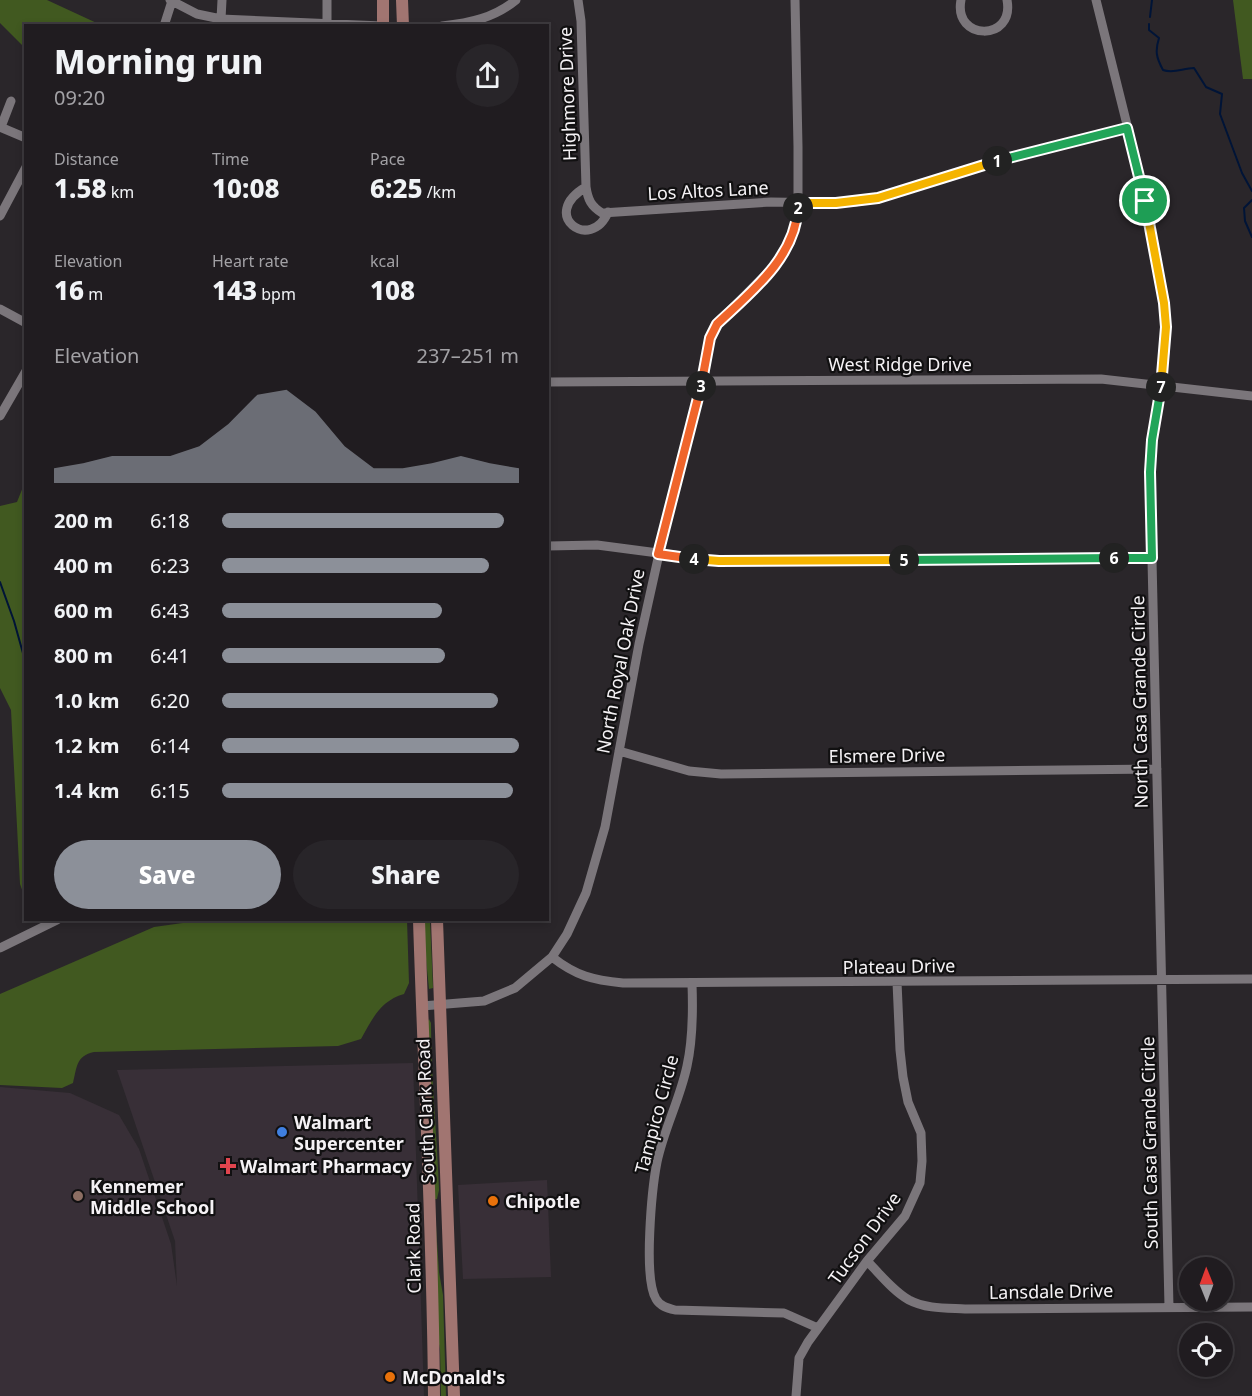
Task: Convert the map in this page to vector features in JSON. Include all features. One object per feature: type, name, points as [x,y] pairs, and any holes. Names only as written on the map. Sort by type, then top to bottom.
[{"type":"main road","points":[[382,0],[382,24]]},
{"type":"main road","points":[[402,0],[403,24]]},
{"type":"main road","name":"Clark Road","points":[[419,921],[431,1215],[434,1396]]},
{"type":"main road","name":"South Clark Road","points":[[437,921],[454,1396]]},
{"type":"main road","points":[[431,1215],[446,1215]]},
{"type":"street","points":[[221,19],[222,0]]},
{"type":"street","points":[[327,0],[327,22]]},
{"type":"street","points":[[456,24],[476,21],[499,12],[516,0]]},
{"type":"street","name":"Highmore Drive","points":[[578,0],[581,21],[586,187]]},
{"type":"street","name":"North Royal Oak Drive","points":[[422,1006],[484,1001],[515,988],[552,957],[567,934],[586,892],[605,827],[658,554],[702,381],[710,338],[717,324],[783,255],[796,225],[798,203],[795,0]]},
{"type":"street","points":[[961,0],[961,14],[964,22],[978,31],[987,32],[1002,25],[1010,0]]},
{"type":"street","name":"North Casa Grande Circle","points":[[1096,0],[1140,177],[1164,303],[1166,327],[1150,472],[1162,980]]},
{"type":"street","points":[[165,24],[171,1],[197,14],[221,19],[354,24]]},
{"type":"street","points":[[10,100],[0,127],[24,137]]},
{"type":"street","name":"Los Altos Lane","points":[[608,212],[750,203],[836,203],[878,198],[988,164],[1127,128]]},
{"type":"street","points":[[0,216],[24,171]]},
{"type":"street","points":[[586,187],[588,199],[593,208],[602,213],[608,212],[605,219],[594,229],[582,230],[573,227],[568,219],[568,203],[576,193],[586,187]]},
{"type":"street","points":[[0,309],[24,322]]},
{"type":"street","points":[[0,417],[24,375]]},
{"type":"street","name":"West Ridge Drive","points":[[549,382],[1101,379],[1252,396]]},
{"type":"street","points":[[549,546],[597,545],[719,561],[1152,558]]},
{"type":"street","name":"Elsmere Drive","points":[[619,751],[689,771],[721,774],[1157,769]]},
{"type":"street","points":[[0,948],[55,921]]},
{"type":"street","name":"Plateau Drive","points":[[552,957],[569,970],[593,980],[623,983],[1252,979]]},
{"type":"street","name":"South Casa Grande Circle","points":[[1162,980],[1169,1306]]},
{"type":"street","name":"Tucson Drive","points":[[796,1396],[799,1358],[867,1261],[905,1216],[920,1183],[921,1133],[908,1102],[903,1077],[897,982]]},
{"type":"street","name":"Tampico Circle","points":[[692,984],[693,1013],[688,1064],[662,1146],[653,1194],[650,1258],[652,1287],[656,1299],[664,1307],[675,1310],[784,1313],[818,1328]]},
{"type":"street","name":"Lansdale Drive","points":[[867,1261],[909,1300],[935,1307],[965,1309],[1252,1307]]},
{"type":"shaded area","points":[[413,1063],[424,1396],[0,1396],[0,1087],[70,1093],[119,1115],[139,1149],[171,1244],[177,1286],[175,1241],[117,1070]]},
{"type":"shaded area","points":[[547,1180],[551,1277],[463,1279],[458,1185]]},
{"type":"green space","points":[[0,0],[47,0],[99,24],[24,24],[24,47],[0,23]]},
{"type":"green space","points":[[1233,0],[1252,0],[1252,79],[1243,79]]},
{"type":"green space","points":[[24,484],[24,895],[20,884],[11,710],[0,688],[0,506],[17,502]]},
{"type":"green space","points":[[197,921],[407,921],[409,983],[404,994],[389,1001],[378,1011],[361,1039],[338,1046],[94,1052],[80,1059],[73,1083],[62,1088],[0,1085],[0,994],[154,927]]},
{"type":"green space","points":[[422,921],[430,921],[433,988],[429,989]]},
{"type":"green space","points":[[429,1019],[439,1190],[437,1199],[433,1199],[427,1023]]},
{"type":"green space","points":[[436,1225],[443,1295],[446,1396],[441,1396]]},
{"type":"waterway","points":[[1150,17],[1152,0]]},
{"type":"waterway","points":[[1149,24],[1149,30],[1159,38],[1157,54],[1163,70],[1194,68],[1206,87],[1222,94],[1220,114],[1242,173],[1252,191]]},
{"type":"waterway","points":[[1252,200],[1244,208],[1245,221],[1252,237]]},
{"type":"waterway","points":[[0,582],[24,657]]},
{"type":"place","name":"Walmart Supercenter","points":[[282,1132]]},
{"type":"place","name":"Walmart Pharmacy","points":[[228,1166]]},
{"type":"place","name":"Kennemer Middle School","points":[[78,1196]]},
{"type":"place","name":"Chipotle","points":[[493,1201]]},
{"type":"place","name":"McDonald's","points":[[390,1377]]},
{"type":"route","points":[[1127,128],[1145,201],[1164,303],[1166,327],[1150,472],[1152,558],[719,561],[658,554],[702,381],[710,338],[717,324],[783,255],[796,225],[798,203],[855,202],[878,198],[988,164],[1127,128]]}]
